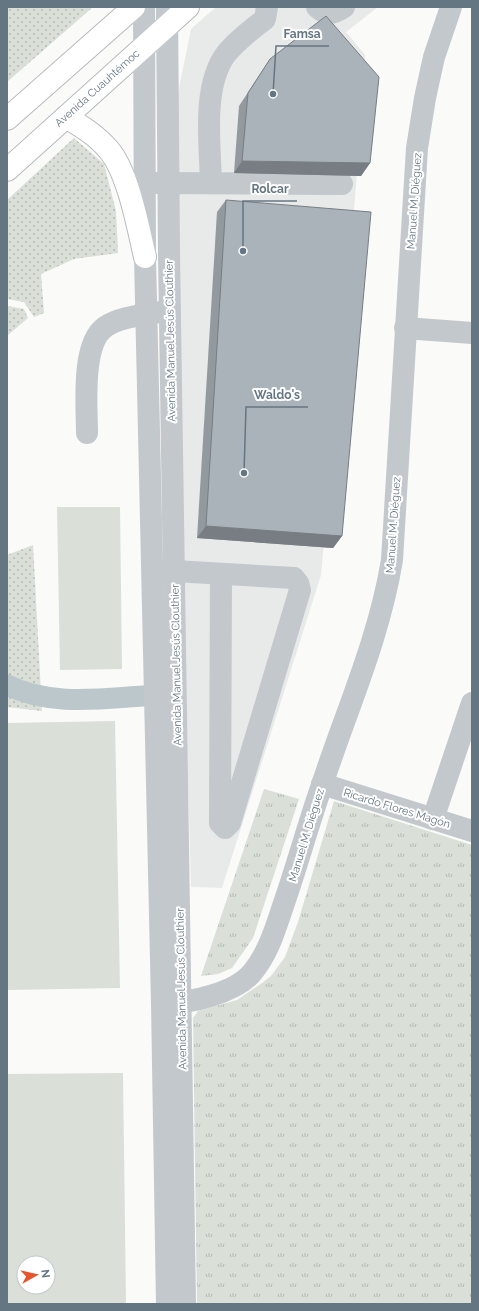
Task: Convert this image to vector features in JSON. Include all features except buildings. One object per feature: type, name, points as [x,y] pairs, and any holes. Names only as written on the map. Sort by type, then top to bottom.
[{"type":"main road","points":[[7,118],[134,7]]},
{"type":"main road","name":"Avenida Cuauhtémoc","points":[[7,170],[144,47],[167,16],[188,7]]},
{"type":"main road","points":[[66,117],[92,133],[109,150],[121,172],[128,192],[144,257]]},
{"type":"street","name":"Avenida Manuel Jesús Clouthier","points":[[144,7],[144,257],[152,572],[185,1304]]},
{"type":"street","points":[[211,182],[210,112],[217,72],[226,54],[264,19],[267,7]]},
{"type":"street","points":[[317,7],[329,14],[334,13],[344,7]]},
{"type":"street","name":"Manuel M. Diéguez","points":[[171,1003],[220,993],[237,985],[250,975],[270,945],[291,886],[322,784],[378,627],[386,595],[392,560],[417,148],[425,98],[434,57],[450,7]]},
{"type":"street","name":"Avenida Manuel Jesús Clouthier","points":[[167,16],[174,572],[167,1304]]},
{"type":"street","points":[[145,182],[342,184]]},
{"type":"street","points":[[87,433],[88,364],[92,344],[97,334],[113,323],[146,314],[170,310]]},
{"type":"street","points":[[406,328],[472,333]]},
{"type":"street","points":[[152,572],[174,572],[221,574],[294,578],[298,582],[300,590],[230,823],[226,828],[220,823],[221,574]]},
{"type":"street","points":[[433,819],[472,703]]},
{"type":"street","name":"Ricardo Flores Magón","points":[[322,784],[472,831]]},
{"type":"shaded area","points":[[216,7],[378,7],[346,32],[365,55],[355,199],[321,575],[222,888],[191,887],[181,533],[178,93],[191,29]]},
{"type":"green space","points":[[7,7],[93,7],[7,82]]},
{"type":"green space","points":[[74,138],[104,164],[116,211],[118,253],[74,259],[41,274],[44,313],[34,317],[24,302],[7,299],[7,200]]},
{"type":"green space","points":[[7,306],[24,309],[28,318],[7,336]]},
{"type":"green space","points":[[57,507],[120,507],[122,669],[60,670]]},
{"type":"green space","points":[[33,545],[42,711],[7,707],[7,555]]},
{"type":"green space","points":[[115,721],[120,988],[7,990],[7,723]]},
{"type":"green space","points":[[264,789],[299,799],[253,938],[232,968],[218,974],[201,976]]},
{"type":"green space","points":[[334,801],[472,845],[472,1304],[197,1304],[193,1018],[198,1011],[237,1000],[271,976],[285,957],[298,922]]},
{"type":"green space","points":[[123,1073],[126,1304],[7,1304],[7,1074]]},
{"type":"waterway","points":[[7,685],[23,692],[40,696],[74,700],[143,696]]},
{"type":"place","name":"Famsa","points":[[273,94]]},
{"type":"place","name":"Rolcar","points":[[243,251]]},
{"type":"place","name":"Waldo's","points":[[244,473]]}]
